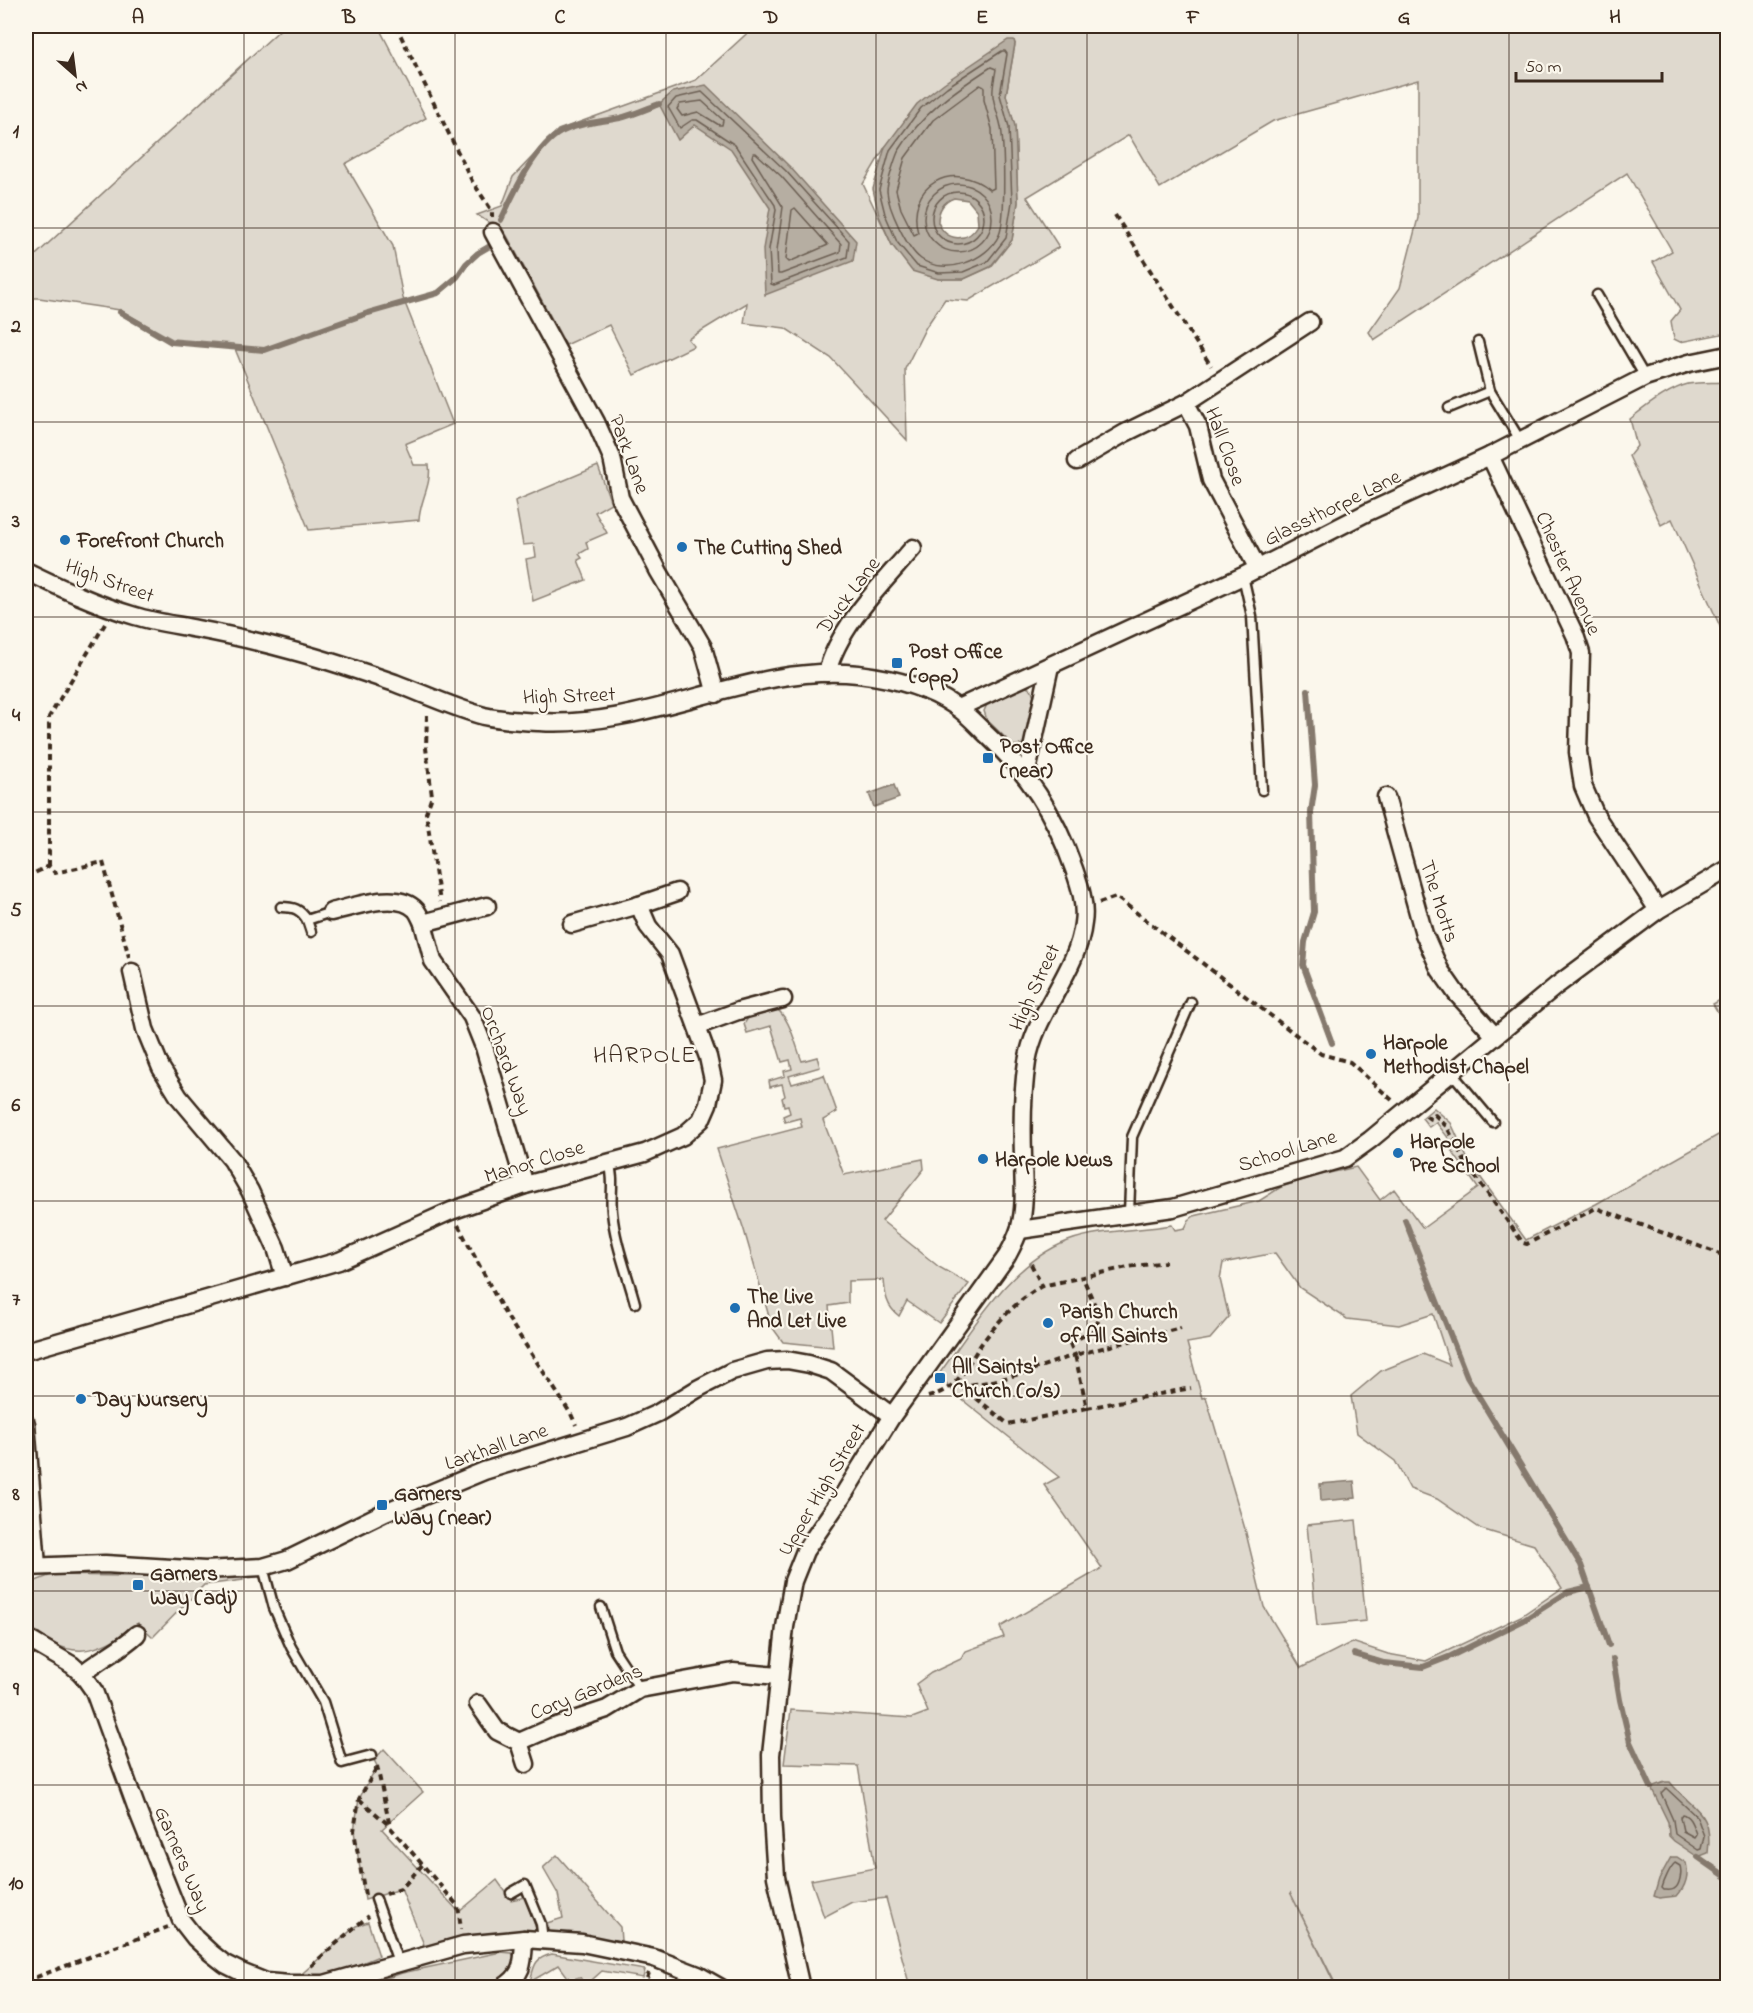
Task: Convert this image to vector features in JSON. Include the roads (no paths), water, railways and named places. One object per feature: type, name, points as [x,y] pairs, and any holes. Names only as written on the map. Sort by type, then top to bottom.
[{"type":"street","name":"Park Lane","points":[[493,232],[596,422],[612,458],[620,498],[659,572],[703,647],[716,694]]},
{"type":"street","name":"Hall Close","points":[[1077,461],[1125,433],[1186,403],[1310,322]]},
{"type":"street","name":"Glassthorpe Lane","points":[[958,708],[1251,573],[1368,512],[1490,456],[1645,377],[1689,363],[1728,355]]},
{"type":"street","name":"Hall Close","points":[[1186,403],[1198,426],[1211,480],[1251,573]]},
{"type":"street","name":"Chester Avenue","points":[[1490,456],[1575,635],[1581,653],[1578,752],[1583,786],[1596,816],[1658,910]]},
{"type":"street","name":"Duck Lane","points":[[827,673],[831,658],[846,632],[912,548]]},
{"type":"street","name":"High Street","points":[[26,571],[60,588],[137,617],[214,632],[296,652],[484,716],[544,723],[631,715],[716,694],[759,680],[827,673],[859,674],[892,680],[939,696],[958,708],[1026,776],[1043,800],[1064,841],[1080,885],[1083,908],[1084,921],[1080,940],[1035,1032],[1027,1060],[1022,1120],[1024,1205],[1020,1230]]},
{"type":"street","points":[[1026,776],[1050,666]]},
{"type":"street","name":"The Motts","points":[[1386,797],[1424,934],[1440,970],[1456,993],[1494,1035]]},
{"type":"street","name":"School Lane","points":[[1020,1230],[1173,1208],[1345,1158],[1370,1140],[1450,1071],[1556,986],[1658,910],[1728,869]]},
{"type":"street","points":[[572,924],[677,892]]},
{"type":"street","points":[[331,912],[380,901],[396,901],[415,908],[423,923],[487,906]]},
{"type":"street","name":"Manor Close","points":[[26,1351],[339,1261],[451,1211],[525,1185],[645,1153],[683,1136],[700,1120],[708,1104],[713,1080],[708,1057],[670,954],[648,926],[639,905]]},
{"type":"street","name":"Orchard Way","points":[[423,923],[433,961],[472,1017],[484,1047],[525,1185]]},
{"type":"street","points":[[132,972],[145,1029],[162,1068],[179,1097],[232,1161],[250,1191],[276,1248],[285,1277]]},
{"type":"street","points":[[697,1026],[738,1011],[783,999]]},
{"type":"street","name":"Upper High Street","points":[[801,1988],[776,1877],[771,1755],[778,1676],[794,1581],[805,1551],[842,1497],[892,1416],[1007,1256],[1020,1230]]},
{"type":"street","name":"Larkhall Lane","points":[[31,1566],[105,1564],[205,1570],[263,1567],[286,1560],[385,1512],[484,1471],[627,1427],[658,1413],[732,1371],[767,1361],[787,1360],[831,1371],[892,1416]]},
{"type":"street","points":[[26,1423],[31,1566]]},
{"type":"street","points":[[82,1674],[100,1659],[121,1649],[137,1634]]},
{"type":"street","name":"Garners Way","points":[[26,1638],[34,1645],[62,1658],[82,1674],[94,1691],[138,1812],[181,1920],[195,1938],[225,1964],[266,1982],[289,1986],[324,1984],[463,1945],[524,1939],[582,1943],[654,1958],[698,1975],[721,1988]]},
{"type":"street","name":"Cory Gardens","points":[[519,1742],[553,1727],[607,1709],[640,1689],[733,1672],[778,1676]]},
{"type":"street","name":"Cory Gardens","points":[[478,1704],[497,1731],[519,1742],[526,1764]]},
{"type":"street","points":[[502,1988],[518,1976],[523,1960],[524,1939]]},
{"type":"lane","points":[[1597,296],[1645,377]]},
{"type":"lane","points":[[1478,342],[1490,391],[1520,440]]},
{"type":"lane","points":[[1449,408],[1490,391]]},
{"type":"lane","points":[[1251,573],[1262,790]]},
{"type":"lane","points":[[281,907],[293,907],[302,912],[311,932]]},
{"type":"lane","points":[[307,920],[331,912]]},
{"type":"lane","points":[[1129,1213],[1132,1137],[1191,1002]]},
{"type":"lane","points":[[1450,1071],[1493,1122]]},
{"type":"lane","points":[[609,1162],[614,1178],[611,1199],[616,1233],[634,1303]]},
{"type":"lane","points":[[263,1567],[274,1608],[291,1647],[323,1702],[342,1763],[372,1755]]},
{"type":"lane","points":[[601,1607],[615,1651],[640,1689]]},
{"type":"lane","points":[[512,1893],[525,1885],[541,1924],[543,1940]]},
{"type":"lane","points":[[376,1899],[398,1962]]},
{"type":"water","points":[[1008,40],[1014,40],[1006,95],[1015,126],[1018,202],[1012,240],[990,267],[964,279],[938,279],[912,271],[892,245],[879,216],[873,189],[885,147],[917,104]],"holes":[[[954,198],[968,200],[977,211],[978,225],[974,231],[963,237],[957,238],[946,233],[938,222],[940,210],[944,204]]]},
{"type":"water","points":[[706,85],[790,167],[856,241],[853,261],[765,295],[763,249],[770,208],[731,149],[695,125],[678,140],[659,104],[673,92]]},
{"type":"water","points":[[894,785],[899,798],[874,807],[869,794]]},
{"type":"water","points":[[1354,1481],[1356,1498],[1321,1501],[1320,1484]]},
{"type":"water","points":[[1670,1782],[1700,1812],[1708,1828],[1708,1853],[1698,1857],[1669,1836],[1668,1822],[1651,1787]]},
{"type":"water","points":[[1671,1857],[1677,1857],[1686,1863],[1686,1880],[1677,1896],[1659,1898],[1654,1896],[1659,1879]]},
{"type":"waterway","points":[[501,220],[534,159],[551,139],[575,127],[625,117],[659,104]]},
{"type":"waterway","points":[[120,312],[171,342],[264,350],[368,313],[438,293],[457,277],[478,253],[490,246]]},
{"type":"waterway","points":[[1308,690],[1315,785],[1311,812],[1314,912],[1305,942],[1303,965],[1332,1043]]},
{"type":"waterway","points":[[1405,1220],[1467,1377],[1581,1565],[1609,1645]]},
{"type":"waterway","points":[[1354,1654],[1384,1663],[1423,1667],[1451,1656],[1524,1620],[1568,1592],[1589,1587]]},
{"type":"waterway","points":[[1613,1659],[1630,1742],[1651,1787]]},
{"type":"waterway","points":[[1698,1857],[1728,1878]]},
{"type":"place","name":"Forefront Church","points":[[65,540]]},
{"type":"place","name":"The Cutting Shed","points":[[682,547]]},
{"type":"place","name":"Post Office (opp)","points":[[897,663]]},
{"type":"place","name":"Post Office (near)","points":[[988,758]]},
{"type":"place","name":"Harpole Methodist Chapel","points":[[1371,1054]]},
{"type":"place","name":"Harpole Pre School","points":[[1398,1153]]},
{"type":"place","name":"Harpole News","points":[[983,1159]]},
{"type":"place","name":"The Live And Let Live","points":[[735,1308]]},
{"type":"place","name":"Parish Church of All Saints","points":[[1048,1323]]},
{"type":"place","name":"All Saints' Church (o/s)","points":[[940,1378]]},
{"type":"place","name":"Day Nursery","points":[[81,1399]]},
{"type":"place","name":"Garners Way (near)","points":[[382,1505]]},
{"type":"place","name":"Garners Way (adj)","points":[[138,1585]]},
{"type":"district","name":"HARPOLE","points":[[645,1054]]}]
